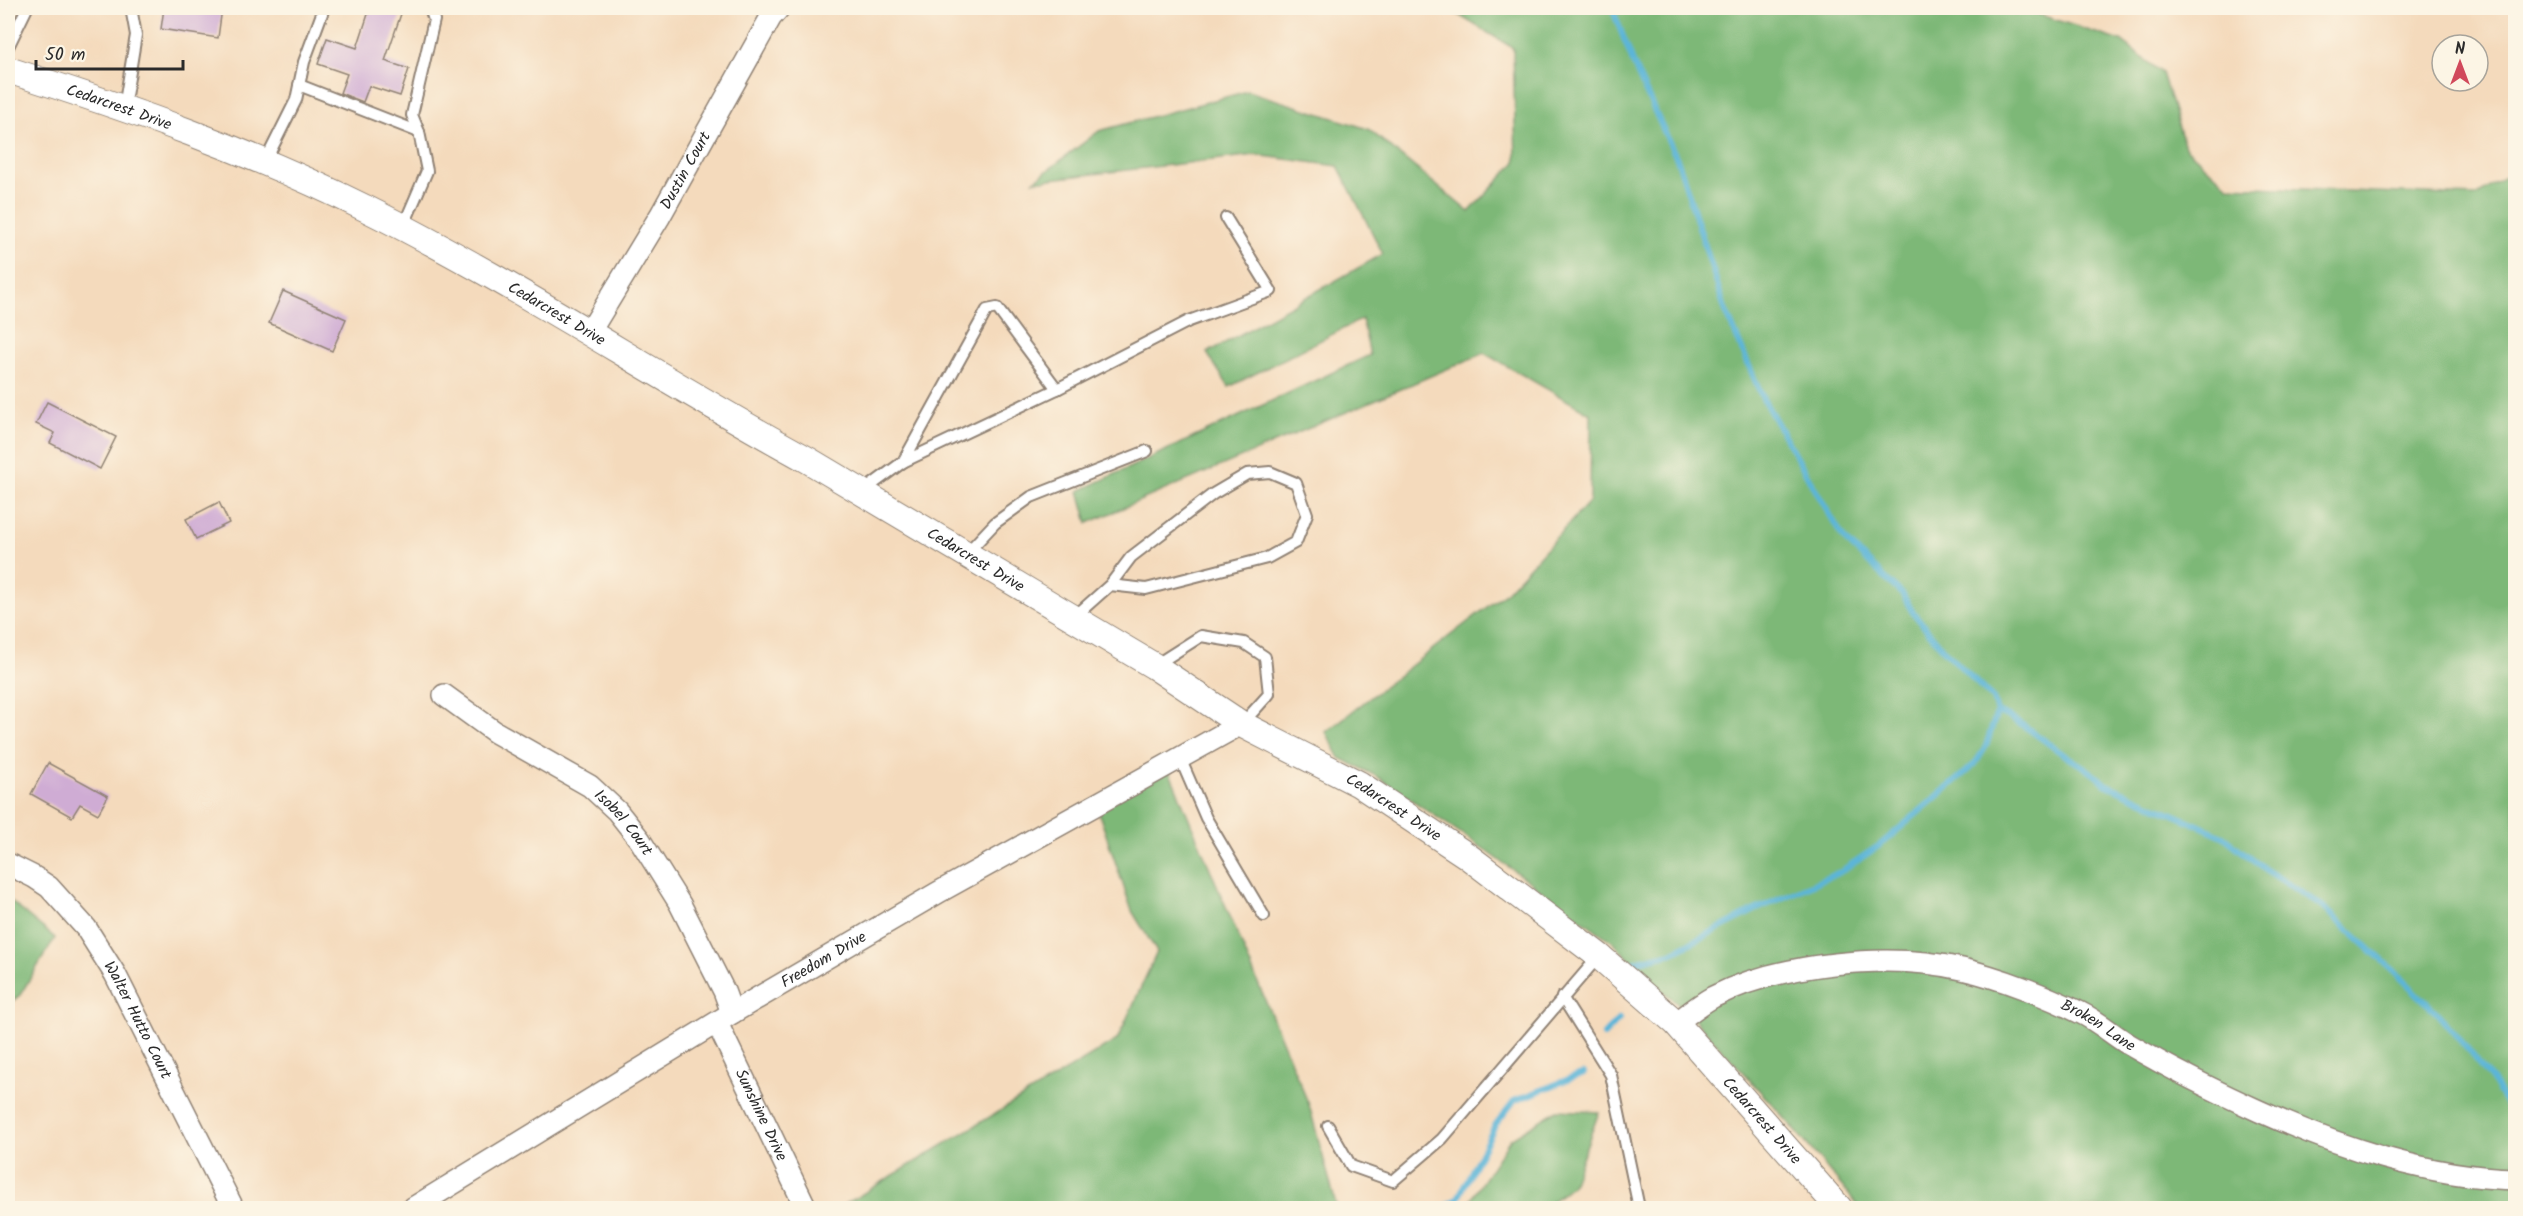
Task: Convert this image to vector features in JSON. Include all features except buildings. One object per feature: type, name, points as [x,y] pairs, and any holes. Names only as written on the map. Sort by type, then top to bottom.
[{"type":"street","name":"Dustin Court","points":[[589,333],[660,216],[771,17],[779,8]]},
{"type":"street","name":"Cedarcrest Drive","points":[[8,70],[225,144],[403,227],[487,273],[862,492],[1154,666],[1241,724],[1359,784],[1466,855],[1599,956],[1676,1023],[1839,1209]]},
{"type":"street","name":"Isobel Court","points":[[444,695],[495,732],[590,786],[617,811],[640,840],[680,904],[724,990],[725,1018]]},
{"type":"street","name":"Freedom Drive","points":[[413,1209],[725,1018],[948,886],[1241,724]]},
{"type":"street","name":"Walter Hutto Court","points":[[8,864],[49,887],[86,928],[115,974],[233,1209]]},
{"type":"street","name":"Broken Lane","points":[[1676,1023],[1713,998],[1746,984],[1818,967],[1900,963],[1963,969],[2067,1006],[2099,1023],[2128,1044],[2259,1111],[2327,1138],[2414,1165],[2468,1175],[2516,1179]]},
{"type":"street","name":"Sunshine Drive","points":[[725,1018],[806,1209]]},
{"type":"lane","points":[[8,47],[27,8]]},
{"type":"lane","points":[[124,108],[136,35],[131,8]]},
{"type":"lane","points":[[265,162],[296,100],[304,62],[324,8]]},
{"type":"lane","points":[[403,227],[427,171],[419,132],[412,115],[434,20],[430,8]]},
{"type":"lane","points":[[299,85],[419,132]]},
{"type":"lane","points":[[862,492],[903,462],[1057,389],[1189,321],[1271,291],[1226,218]]},
{"type":"lane","points":[[903,462],[987,310],[997,308],[1057,389]]},
{"type":"lane","points":[[966,554],[995,523],[1031,496],[1148,451]]},
{"type":"lane","points":[[1073,619],[1110,585],[1131,557],[1213,494],[1247,474],[1270,472],[1296,483],[1307,514],[1296,542],[1267,558],[1146,589],[1110,585]]},
{"type":"lane","points":[[1154,666],[1201,636],[1244,643],[1265,657],[1269,694],[1241,724]]},
{"type":"lane","points":[[1180,758],[1206,818],[1264,916]]},
{"type":"lane","points":[[1328,1126],[1351,1166],[1393,1181],[1442,1139],[1599,956]]},
{"type":"lane","points":[[1562,997],[1611,1075],[1639,1209]]},
{"type":"green space","points":[[1447,8],[2019,8],[2121,41],[2162,73],[2185,147],[2228,186],[2476,196],[2515,170],[2515,1208],[1860,1208],[1790,1124],[1686,1010],[1653,983],[1614,943],[1484,849],[1378,777],[1340,758],[1326,732],[1505,593],[1590,501],[1591,414],[1484,353],[1088,523],[1079,491],[1370,355],[1362,319],[1229,387],[1207,353],[1383,254],[1338,166],[1255,155],[1034,181],[1099,131],[1248,91],[1368,129],[1469,212],[1516,162],[1513,48]]},
{"type":"green space","points":[[1167,766],[1309,1105],[1337,1208],[839,1208],[1117,1040],[1157,952],[1132,911],[1096,805]]},
{"type":"green space","points":[[8,899],[55,938],[20,995],[8,1005]]},
{"type":"green space","points":[[1557,1110],[1599,1112],[1572,1185],[1544,1208],[1465,1208],[1510,1139]]},
{"type":"waterway","points":[[1612,8],[1638,75],[1678,161],[1725,309],[1763,399],[1844,539],[1903,595],[1912,611],[1943,649],[1993,699],[1997,712],[1986,746],[1975,764],[1880,845],[1840,872],[1755,910],[1671,953],[1635,962]]},
{"type":"waterway","points":[[1997,712],[2023,725],[2105,784],[2223,836],[2263,868],[2322,906],[2436,1012],[2470,1052],[2510,1109]]},
{"type":"waterway","points":[[1604,1035],[1619,1019]]},
{"type":"waterway","points":[[1444,1208],[1458,1198],[1496,1124],[1514,1101],[1584,1073]]}]
